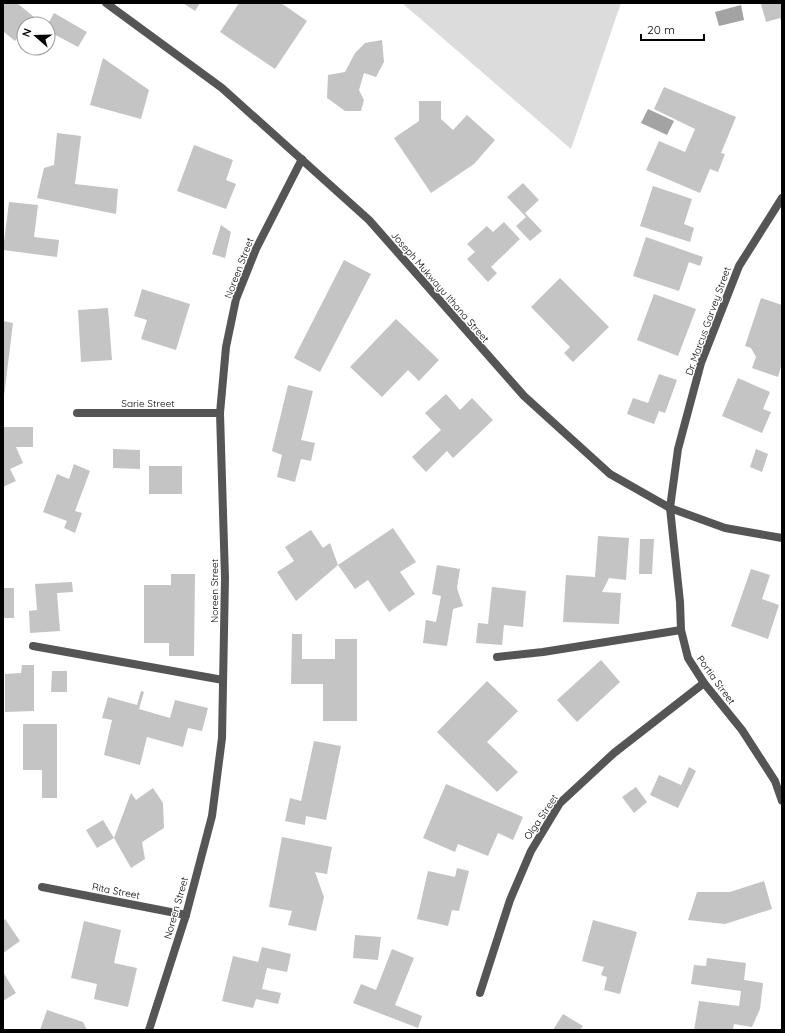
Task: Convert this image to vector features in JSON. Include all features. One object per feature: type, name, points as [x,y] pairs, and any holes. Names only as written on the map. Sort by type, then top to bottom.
[{"type":"street","name":"Joseph Mukwayu Ithana Street","points":[[106,3],[222,88],[368,220],[524,396],[610,474],[670,508],[725,528],[782,538]]},
{"type":"street","name":"Noreen Street","points":[[149,1030],[186,915],[212,816],[222,738],[225,578],[220,413],[226,347],[236,300],[256,249],[302,160]]},
{"type":"street","name":"Dr. Marcus Garvey Street","points":[[670,508],[678,449],[701,363],[739,266],[782,198]]},
{"type":"street","name":"Sarie Street","points":[[77,413],[220,413]]},
{"type":"street","name":"Portia Street","points":[[670,508],[680,602],[681,630],[688,658],[704,683],[742,730],[775,781],[782,801]]},
{"type":"street","points":[[497,657],[543,652],[681,630]]},
{"type":"street","points":[[33,646],[223,680]]},
{"type":"street","name":"Olga Street","points":[[480,993],[510,900],[531,851],[560,803],[614,753],[704,683]]},
{"type":"street","name":"Rita Street","points":[[42,886],[186,915]]},
{"type":"shaded area","points":[[402,3],[621,3],[571,149]]},
{"type":"shaded area","points":[[741,5],[744,20],[719,26],[715,12]]},
{"type":"shaded area","points":[[648,109],[674,121],[667,135],[641,123]]},
{"type":"building","points":[[3,3],[17,3],[33,16],[16,16],[15,41],[4,32],[3,33]]},
{"type":"building","points":[[183,3],[200,3],[195,11]]},
{"type":"building","points":[[239,3],[281,3],[307,21],[275,69],[220,32]]},
{"type":"building","points":[[782,3],[782,22],[780,18],[766,22],[761,4]]},
{"type":"building","points":[[54,13],[87,32],[78,47],[56,35],[56,16],[52,16]]},
{"type":"building","points":[[382,40],[384,62],[376,77],[364,73],[359,90],[364,100],[361,111],[345,111],[327,98],[328,75],[345,72],[355,53],[365,43]]},
{"type":"building","points":[[103,58],[149,90],[141,119],[90,105]]},
{"type":"building","points":[[664,87],[736,117],[721,153],[725,154],[718,172],[710,169],[700,193],[646,170],[659,141],[685,152],[695,129],[654,109]]},
{"type":"building","points":[[419,101],[441,101],[441,119],[453,130],[467,115],[495,140],[474,164],[431,193],[394,138],[419,121]]},
{"type":"building","points":[[57,133],[81,136],[75,184],[118,189],[116,214],[37,198],[44,168],[54,165]]},
{"type":"building","points":[[194,145],[233,160],[226,180],[236,184],[226,209],[177,191]]},
{"type":"building","points":[[523,183],[539,200],[525,213],[542,231],[530,241],[516,226],[526,217],[507,197]]},
{"type":"building","points":[[653,186],[692,199],[684,224],[694,228],[690,242],[640,226]]},
{"type":"building","points":[[9,202],[38,205],[34,237],[59,240],[57,257],[3,250]]},
{"type":"building","points":[[504,222],[520,239],[491,267],[497,273],[488,282],[467,259],[475,252],[467,244],[487,226],[493,232]]},
{"type":"building","points":[[221,225],[231,232],[225,258],[212,254]]},
{"type":"building","points":[[646,237],[703,257],[700,266],[689,262],[679,291],[633,276]]},
{"type":"building","points":[[344,260],[371,274],[320,372],[294,358]]},
{"type":"building","points":[[560,278],[609,327],[573,362],[564,353],[570,347],[531,307]]},
{"type":"building","points":[[142,289],[190,304],[176,350],[141,339],[147,320],[134,316]]},
{"type":"building","points":[[654,294],[696,309],[678,356],[637,340]]},
{"type":"building","points":[[761,298],[782,305],[782,363],[778,377],[752,368],[756,357],[751,348],[745,346]]},
{"type":"building","points":[[108,308],[112,360],[81,362],[78,310]]},
{"type":"building","points":[[396,319],[439,360],[419,381],[408,370],[382,397],[350,367]]},
{"type":"building","points":[[3,321],[13,323],[4,396],[3,396]]},
{"type":"building","points":[[659,374],[677,380],[665,413],[659,411],[654,424],[627,414],[633,398],[648,403]]},
{"type":"building","points":[[738,378],[770,392],[763,409],[771,412],[762,433],[722,416]]},
{"type":"building","points":[[288,385],[313,391],[301,440],[315,443],[311,461],[301,459],[295,482],[277,477],[282,455],[272,451]]},
{"type":"building","points":[[446,394],[460,410],[472,398],[493,420],[453,458],[447,451],[426,472],[412,457],[441,430],[425,413]]},
{"type":"building","points":[[33,427],[33,447],[16,447],[23,463],[10,469],[16,481],[3,487],[3,428]]},
{"type":"building","points":[[113,449],[140,450],[140,469],[113,468]]},
{"type":"building","points":[[756,449],[768,454],[762,472],[750,467]]},
{"type":"building","points":[[74,464],[90,471],[75,511],[82,513],[75,533],[64,528],[67,521],[43,512],[57,474],[69,479]]},
{"type":"building","points":[[149,466],[182,466],[182,494],[149,494]]},
{"type":"building","points":[[393,528],[416,562],[400,572],[415,594],[389,612],[368,580],[355,589],[338,565]]},
{"type":"building","points":[[311,530],[323,548],[330,543],[338,565],[296,601],[277,572],[294,561],[285,547]]},
{"type":"building","points":[[598,536],[629,538],[626,580],[609,578],[602,592],[621,593],[619,624],[563,622],[566,575],[595,577]]},
{"type":"building","points":[[640,539],[654,539],[652,574],[639,574]]},
{"type":"building","points":[[437,565],[460,569],[457,588],[463,606],[453,609],[447,646],[423,643],[426,620],[436,622],[441,596],[432,594]]},
{"type":"building","points":[[751,569],[770,575],[762,599],[779,605],[768,639],[731,626]]},
{"type":"building","points":[[171,574],[195,574],[194,656],[169,656],[169,643],[144,643],[144,585],[171,585]]},
{"type":"building","points":[[72,582],[73,592],[57,593],[60,631],[30,633],[29,611],[37,610],[35,584]]},
{"type":"building","points":[[492,587],[526,591],[523,627],[504,625],[502,645],[476,643],[478,623],[488,624]]},
{"type":"building","points":[[3,588],[14,588],[14,618],[3,618]]},
{"type":"building","points":[[292,634],[302,634],[302,659],[335,659],[335,639],[357,639],[357,721],[323,721],[323,684],[291,684]]},
{"type":"building","points":[[601,660],[620,682],[577,722],[557,700]]},
{"type":"building","points":[[22,665],[34,665],[34,711],[5,712],[5,674],[21,673]]},
{"type":"building","points":[[52,671],[67,671],[67,692],[51,692]]},
{"type":"building","points":[[487,681],[518,711],[487,742],[518,772],[497,792],[437,732]]},
{"type":"building","points":[[141,691],[144,692],[139,709],[170,718],[175,700],[208,708],[202,731],[188,728],[183,747],[147,737],[140,765],[104,755],[112,720],[102,718],[108,697],[137,705]]},
{"type":"building","points":[[23,724],[57,724],[57,798],[42,798],[42,770],[23,770]]},
{"type":"building","points":[[314,741],[341,746],[326,820],[306,816],[305,825],[285,821],[290,798],[301,801]]},
{"type":"building","points":[[689,767],[696,771],[678,808],[650,795],[659,775],[681,785]]},
{"type":"building","points":[[446,784],[523,817],[513,840],[498,833],[488,856],[458,844],[455,852],[423,838]]},
{"type":"building","points":[[636,787],[647,802],[634,813],[622,797]]},
{"type":"building","points":[[153,788],[163,803],[164,828],[142,842],[145,859],[131,868],[114,838],[131,793],[136,800]]},
{"type":"building","points":[[103,820],[114,838],[97,848],[86,830]]},
{"type":"building","points":[[282,837],[332,847],[327,874],[315,872],[324,897],[316,931],[288,925],[292,911],[269,907]]},
{"type":"building","points":[[457,868],[469,871],[459,911],[452,910],[448,926],[417,919],[428,871],[455,877]]},
{"type":"building","points":[[764,881],[772,909],[725,924],[688,920],[697,892],[730,892]]},
{"type":"building","points":[[5,919],[20,941],[3,953],[3,921]]},
{"type":"building","points":[[593,920],[637,932],[620,994],[604,990],[607,977],[601,975],[604,967],[582,961]]},
{"type":"building","points":[[84,921],[121,930],[114,963],[137,968],[128,1007],[94,999],[97,984],[71,978]]},
{"type":"building","points":[[355,935],[381,937],[378,960],[353,958]]},
{"type":"building","points":[[262,947],[291,954],[287,972],[267,968],[262,989],[281,993],[278,1004],[256,999],[253,1008],[222,1001],[233,956],[258,962]]},
{"type":"building","points":[[392,949],[414,958],[395,1005],[422,1016],[418,1028],[353,1003],[361,984],[376,990]]},
{"type":"building","points":[[707,958],[746,963],[744,980],[763,983],[760,1009],[752,1027],[734,1024],[733,1030],[694,1030],[699,1001],[739,1006],[741,991],[691,984],[694,965],[706,966]]},
{"type":"building","points":[[3,972],[16,993],[3,1001]]},
{"type":"building","points":[[47,1010],[83,1022],[87,1030],[40,1030]]},
{"type":"building","points":[[563,1014],[583,1026],[580,1030],[553,1030]]}]
